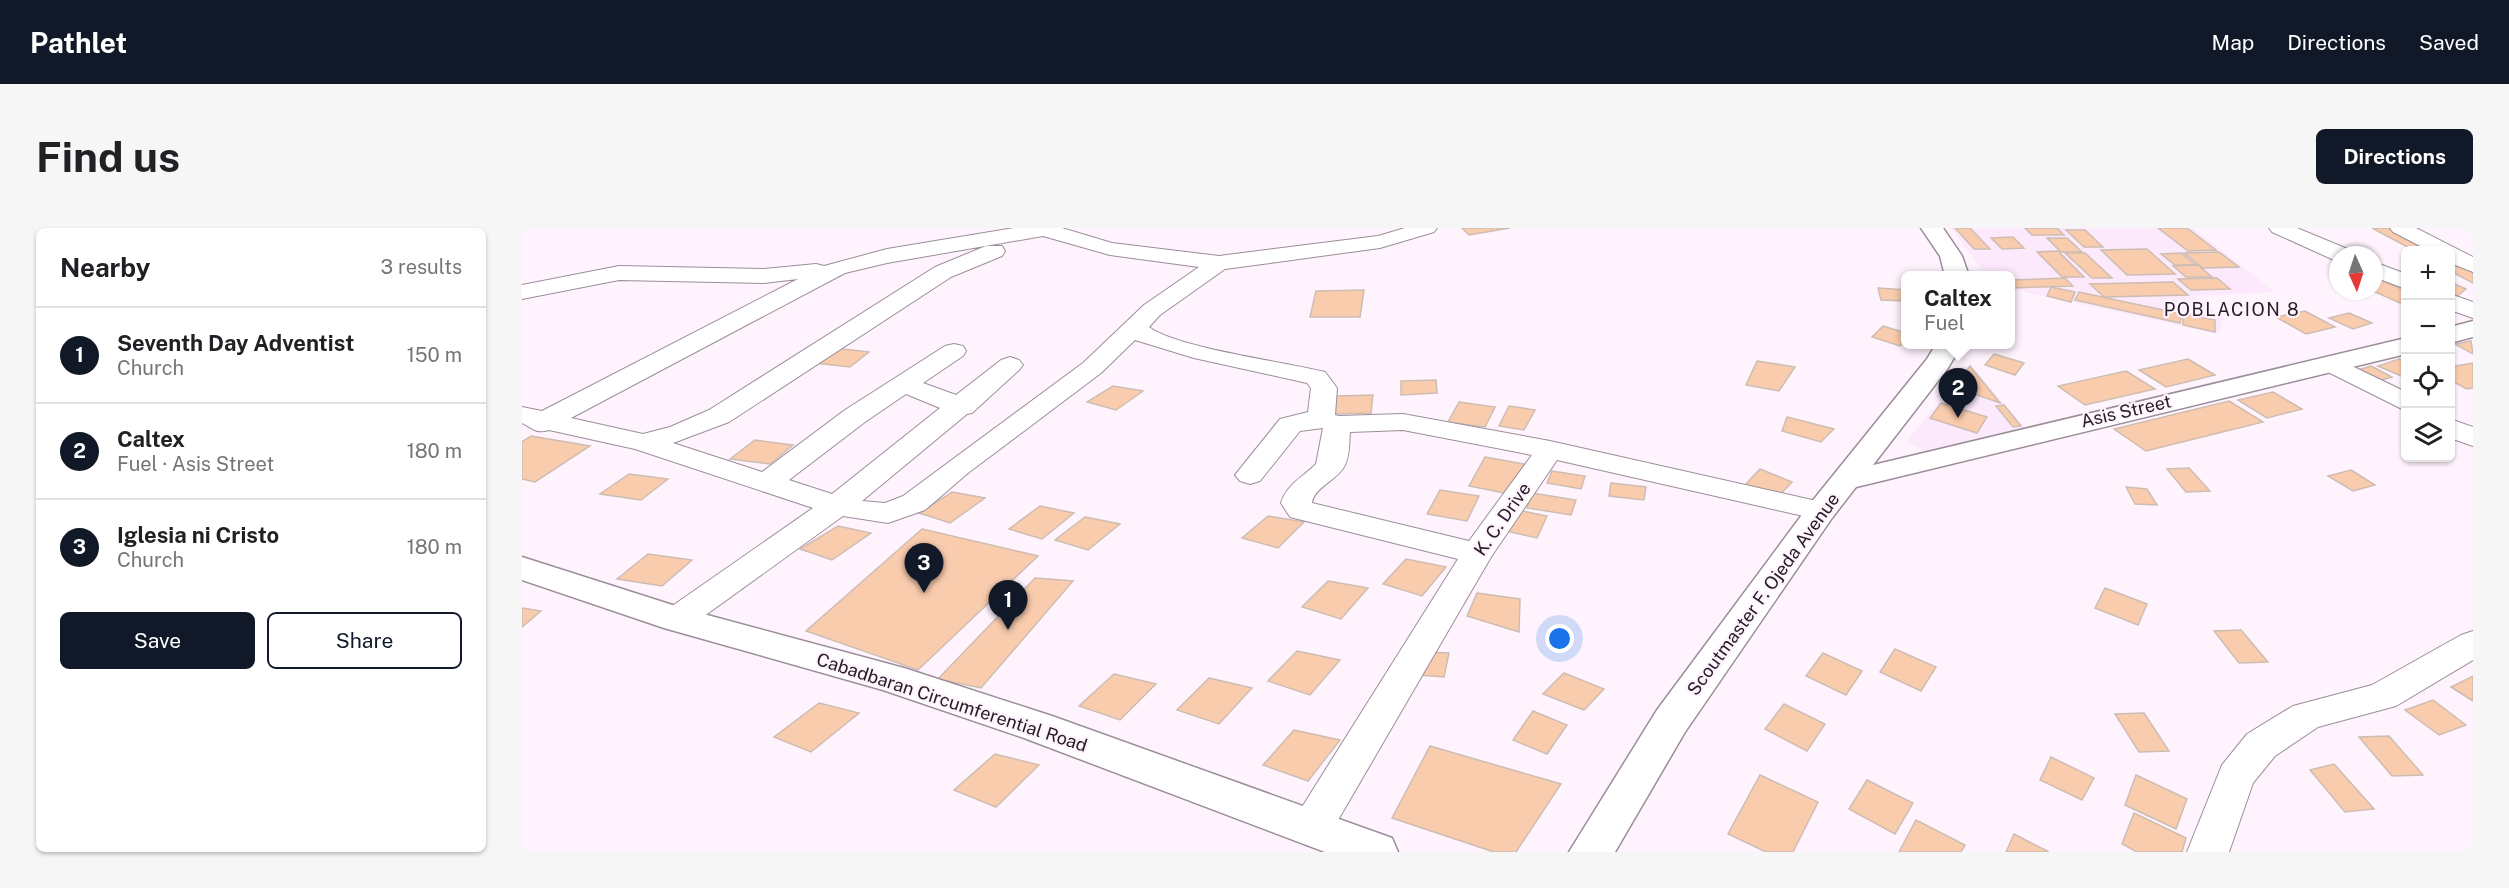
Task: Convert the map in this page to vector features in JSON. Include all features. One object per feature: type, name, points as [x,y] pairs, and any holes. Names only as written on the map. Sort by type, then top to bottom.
[{"type":"main road","points":[[1932,228],[1951,256],[1956,271]]},
{"type":"main road","points":[[2455,334],[2473,329]]},
{"type":"main road","name":"Asis Street","points":[[1848,480],[2098,418],[2401,347]]},
{"type":"main road","name":"Scoutmaster F. Ojeda Avenue","points":[[1591,852],[1671,721],[1821,511],[1848,480],[1947,349]]},
{"type":"main road","name":"Cabadbaran Circumferential Road","points":[[522,568],[677,619],[891,678],[1038,727],[1377,852]]},
{"type":"street","points":[[522,291],[619,273],[764,276],[837,268],[887,256],[1053,231],[1110,249],[1219,263],[1380,242],[1427,228]]},
{"type":"street","points":[[2279,228],[2329,249]]},
{"type":"street","points":[[2400,228],[2436,246]]},
{"type":"street","points":[[887,256],[914,231]]},
{"type":"street","points":[[643,443],[680,433],[719,416],[943,272],[982,255],[1053,231]]},
{"type":"street","points":[[2455,256],[2473,265]]},
{"type":"street","points":[[534,417],[643,443],[837,506],[876,513],[899,510],[914,503],[958,467],[1092,368],[1152,310],[1219,263]]},
{"type":"street","points":[[522,433],[534,417],[837,268]]},
{"type":"street","points":[[2383,273],[2401,280]]},
{"type":"street","points":[[2455,304],[2473,311]]},
{"type":"street","points":[[1134,327],[1148,338],[1203,353],[1316,377],[1324,388],[1332,463],[1323,476],[1299,494],[1296,503],[1301,510],[1477,553]]},
{"type":"street","points":[[768,482],[902,384],[954,351]]},
{"type":"street","points":[[2331,364],[2401,400]]},
{"type":"street","points":[[677,619],[837,506],[962,407],[1010,365]]},
{"type":"street","points":[[902,384],[962,407]]},
{"type":"street","points":[[1250,475],[1290,424],[1403,422],[1550,450],[1821,511]]},
{"type":"street","points":[[2455,429],[2473,438]]},
{"type":"street","name":"K. C. Drive","points":[[1312,827],[1477,553],[1550,450]]},
{"type":"street","points":[[2208,852],[2236,776],[2261,745],[2306,716],[2383,696],[2473,644]]},
{"type":"shaded area","points":[[1951,228],[2193,228],[2275,292],[2192,296],[2224,318],[2219,334],[2015,290],[2015,271],[1983,271]]},
{"type":"shaded area","points":[[1970,364],[2024,427],[1924,451],[1907,441]]},
{"type":"building","points":[[1462,228],[1510,228],[1469,235]]},
{"type":"building","points":[[1955,228],[1970,228],[1990,249],[1974,249]]},
{"type":"building","points":[[2025,228],[2057,228],[2064,235],[2032,235]]},
{"type":"building","points":[[2158,228],[2187,228],[2216,250],[2188,251]]},
{"type":"building","points":[[2372,228],[2393,228],[2428,246],[2406,246]]},
{"type":"building","points":[[2066,230],[2085,230],[2103,247],[2084,247]]},
{"type":"building","points":[[2013,237],[2024,248],[2002,249],[1991,238]]},
{"type":"building","points":[[2047,238],[2067,238],[2082,252],[2061,252]]},
{"type":"building","points":[[2147,249],[2175,274],[2127,275],[2101,250]]},
{"type":"building","points":[[2058,251],[2084,277],[2062,277],[2037,252]]},
{"type":"building","points":[[2219,252],[2239,267],[2203,268],[2184,253]]},
{"type":"building","points":[[2065,253],[2085,253],[2112,278],[2092,278]]},
{"type":"building","points":[[2181,253],[2196,265],[2175,265],[2161,254]]},
{"type":"building","points":[[2455,261],[2473,270],[2473,283],[2455,274]]},
{"type":"building","points":[[2198,265],[2212,277],[2186,277],[2173,266]]},
{"type":"building","points":[[2065,278],[2073,286],[2015,288],[2015,280]]},
{"type":"building","points":[[2217,278],[2230,289],[2191,290],[2178,279]]},
{"type":"building","points":[[2383,281],[2401,289],[2400,303],[2383,295]]},
{"type":"building","points":[[2173,282],[2188,295],[2104,297],[2090,284]]},
{"type":"building","points":[[2455,284],[2466,289],[2455,296]]},
{"type":"building","points":[[2051,287],[2075,292],[2071,302],[2047,296]]},
{"type":"building","points":[[1878,288],[1901,290],[1901,301],[1881,300]]},
{"type":"building","points":[[1364,290],[1360,317],[1310,317],[1316,291]]},
{"type":"building","points":[[2079,292],[2182,314],[2180,323],[2075,300]]},
{"type":"building","points":[[2305,311],[2335,327],[2306,334],[2276,317]]},
{"type":"building","points":[[2349,313],[2372,323],[2353,329],[2329,318]]},
{"type":"building","points":[[2183,314],[2215,320],[2215,332],[2183,325]]},
{"type":"building","points":[[1883,326],[1901,331],[1901,345],[1900,346],[1872,337]]},
{"type":"building","points":[[2471,341],[2473,354],[2455,344]]},
{"type":"building","points":[[834,348],[869,352],[850,367],[814,363]]},
{"type":"building","points":[[1994,354],[2024,363],[2015,375],[1985,365]]},
{"type":"building","points":[[2188,359],[2215,375],[2166,387],[2139,370]]},
{"type":"building","points":[[2399,359],[2401,360],[2401,376],[2378,366]]},
{"type":"building","points":[[1757,361],[1795,367],[1779,391],[1746,385]]},
{"type":"building","points":[[2473,363],[2473,388],[2467,389],[2455,383],[2455,366]]},
{"type":"building","points":[[1970,366],[2000,403],[1954,387]]},
{"type":"building","points":[[2371,366],[2392,377],[2375,382],[2354,371]]},
{"type":"building","points":[[2126,371],[2155,389],[2085,405],[2058,386]]},
{"type":"building","points":[[1436,380],[1437,393],[1401,395],[1401,381]]},
{"type":"building","points":[[1113,386],[1143,391],[1116,410],[1087,402]]},
{"type":"building","points":[[2273,392],[2302,409],[2267,418],[2238,400]]},
{"type":"building","points":[[1373,395],[1371,413],[1333,414],[1336,396]]},
{"type":"building","points":[[2229,401],[2263,422],[2146,451],[2114,429]]},
{"type":"building","points":[[1459,402],[1495,407],[1485,427],[1448,422]]},
{"type":"building","points":[[1941,403],[1987,417],[1977,433],[1930,418]]},
{"type":"building","points":[[2004,405],[2021,426],[2013,427],[1996,406]]},
{"type":"building","points":[[1509,406],[1535,410],[1524,430],[1499,426]]},
{"type":"building","points":[[1787,417],[1834,429],[1821,442],[1782,431]]},
{"type":"building","points":[[531,436],[590,446],[535,482],[522,479],[522,442]]},
{"type":"building","points":[[755,440],[793,445],[770,464],[730,459]]},
{"type":"building","points":[[1485,457],[1524,464],[1509,494],[1469,486]]},
{"type":"building","points":[[2189,468],[2210,491],[2186,492],[2167,469]]},
{"type":"building","points":[[1760,469],[1792,482],[1777,498],[1745,485]]},
{"type":"building","points":[[2351,470],[2375,485],[2353,491],[2328,476]]},
{"type":"building","points":[[1552,471],[1585,476],[1581,489],[1547,483]]},
{"type":"building","points":[[629,474],[668,479],[641,500],[600,494]]},
{"type":"building","points":[[1611,483],[1646,487],[1644,500],[1609,496]]},
{"type":"building","points":[[2126,487],[2147,489],[2157,505],[2135,504]]},
{"type":"building","points":[[1440,490],[1479,496],[1467,521],[1427,514]]},
{"type":"building","points":[[952,492],[985,498],[950,523],[919,513]]},
{"type":"building","points":[[1532,493],[1576,500],[1571,515],[1527,508]]},
{"type":"building","points":[[1040,506],[1074,513],[1042,539],[1009,529]]},
{"type":"building","points":[[1518,510],[1547,516],[1537,538],[1506,531]]},
{"type":"building","points":[[1268,516],[1304,522],[1278,548],[1242,538]]},
{"type":"building","points":[[1085,517],[1120,524],[1088,550],[1055,540]]},
{"type":"building","points":[[838,526],[871,533],[832,560],[800,549]]},
{"type":"building","points":[[922,529],[1038,556],[918,670],[806,631]]},
{"type":"building","points":[[648,554],[692,560],[662,586],[617,579]]},
{"type":"building","points":[[1406,559],[1446,567],[1422,596],[1383,584]]},
{"type":"building","points":[[1035,578],[1073,581],[981,688],[938,679]]},
{"type":"building","points":[[1328,581],[1368,588],[1341,619],[1302,607]]},
{"type":"building","points":[[2105,588],[2147,604],[2138,625],[2095,608]]},
{"type":"building","points":[[1477,593],[1520,599],[1519,632],[1467,616]]},
{"type":"building","points":[[522,608],[541,611],[522,627]]},
{"type":"building","points":[[2241,630],[2268,662],[2239,663],[2214,631]]},
{"type":"building","points":[[1895,649],[1936,667],[1921,691],[1880,672]]},
{"type":"building","points":[[1297,651],[1340,660],[1310,695],[1268,681]]},
{"type":"building","points":[[1425,652],[1449,653],[1444,677],[1419,675]]},
{"type":"building","points":[[1823,653],[1862,671],[1846,695],[1806,676]]},
{"type":"building","points":[[1564,673],[1604,689],[1584,710],[1543,694]]},
{"type":"building","points":[[1114,674],[1156,684],[1120,720],[1079,706]]},
{"type":"building","points":[[2473,676],[2473,701],[2451,687]]},
{"type":"building","points":[[1209,678],[1252,688],[1219,724],[1177,710]]},
{"type":"building","points":[[2433,700],[2466,725],[2439,735],[2405,710]]},
{"type":"building","points":[[819,703],[859,713],[811,752],[774,737]]},
{"type":"building","points":[[1784,704],[1825,724],[1807,751],[1765,729]]},
{"type":"building","points":[[1533,711],[1567,725],[1547,754],[1513,740]]},
{"type":"building","points":[[2144,713],[2169,751],[2139,752],[2115,714]]},
{"type":"building","points":[[1294,730],[1340,740],[1308,781],[1263,765]]},
{"type":"building","points":[[2389,736],[2423,775],[2392,776],[2359,737]]},
{"type":"building","points":[[1430,746],[1561,784],[1516,852],[1494,852],[1392,818]]},
{"type":"building","points":[[995,754],[1039,765],[996,807],[954,790]]},
{"type":"building","points":[[2051,757],[2094,778],[2082,800],[2040,780]]},
{"type":"building","points":[[2334,764],[2374,809],[2345,812],[2310,770]]},
{"type":"building","points":[[1760,775],[1818,802],[1793,852],[1766,852],[1728,834]]},
{"type":"building","points":[[2136,775],[2187,799],[2176,829],[2125,805]]},
{"type":"building","points":[[1867,780],[1913,803],[1895,834],[1849,809]]},
{"type":"building","points":[[2134,813],[2186,838],[2182,852],[2137,852],[2122,844]]},
{"type":"building","points":[[1916,820],[1965,845],[1961,852],[1899,852]]},
{"type":"building","points":[[2014,834],[2049,852],[2006,852]]},
{"type":"place","name":"Caltex","points":[[1958,418]]},
{"type":"place","name":"Iglesia ni Cristo","points":[[924,593]]},
{"type":"place","name":"Seventh Day Adventist","points":[[1008,630]]},
{"type":"district","name":"POBLACION 8","points":[[2232,309]]}]
